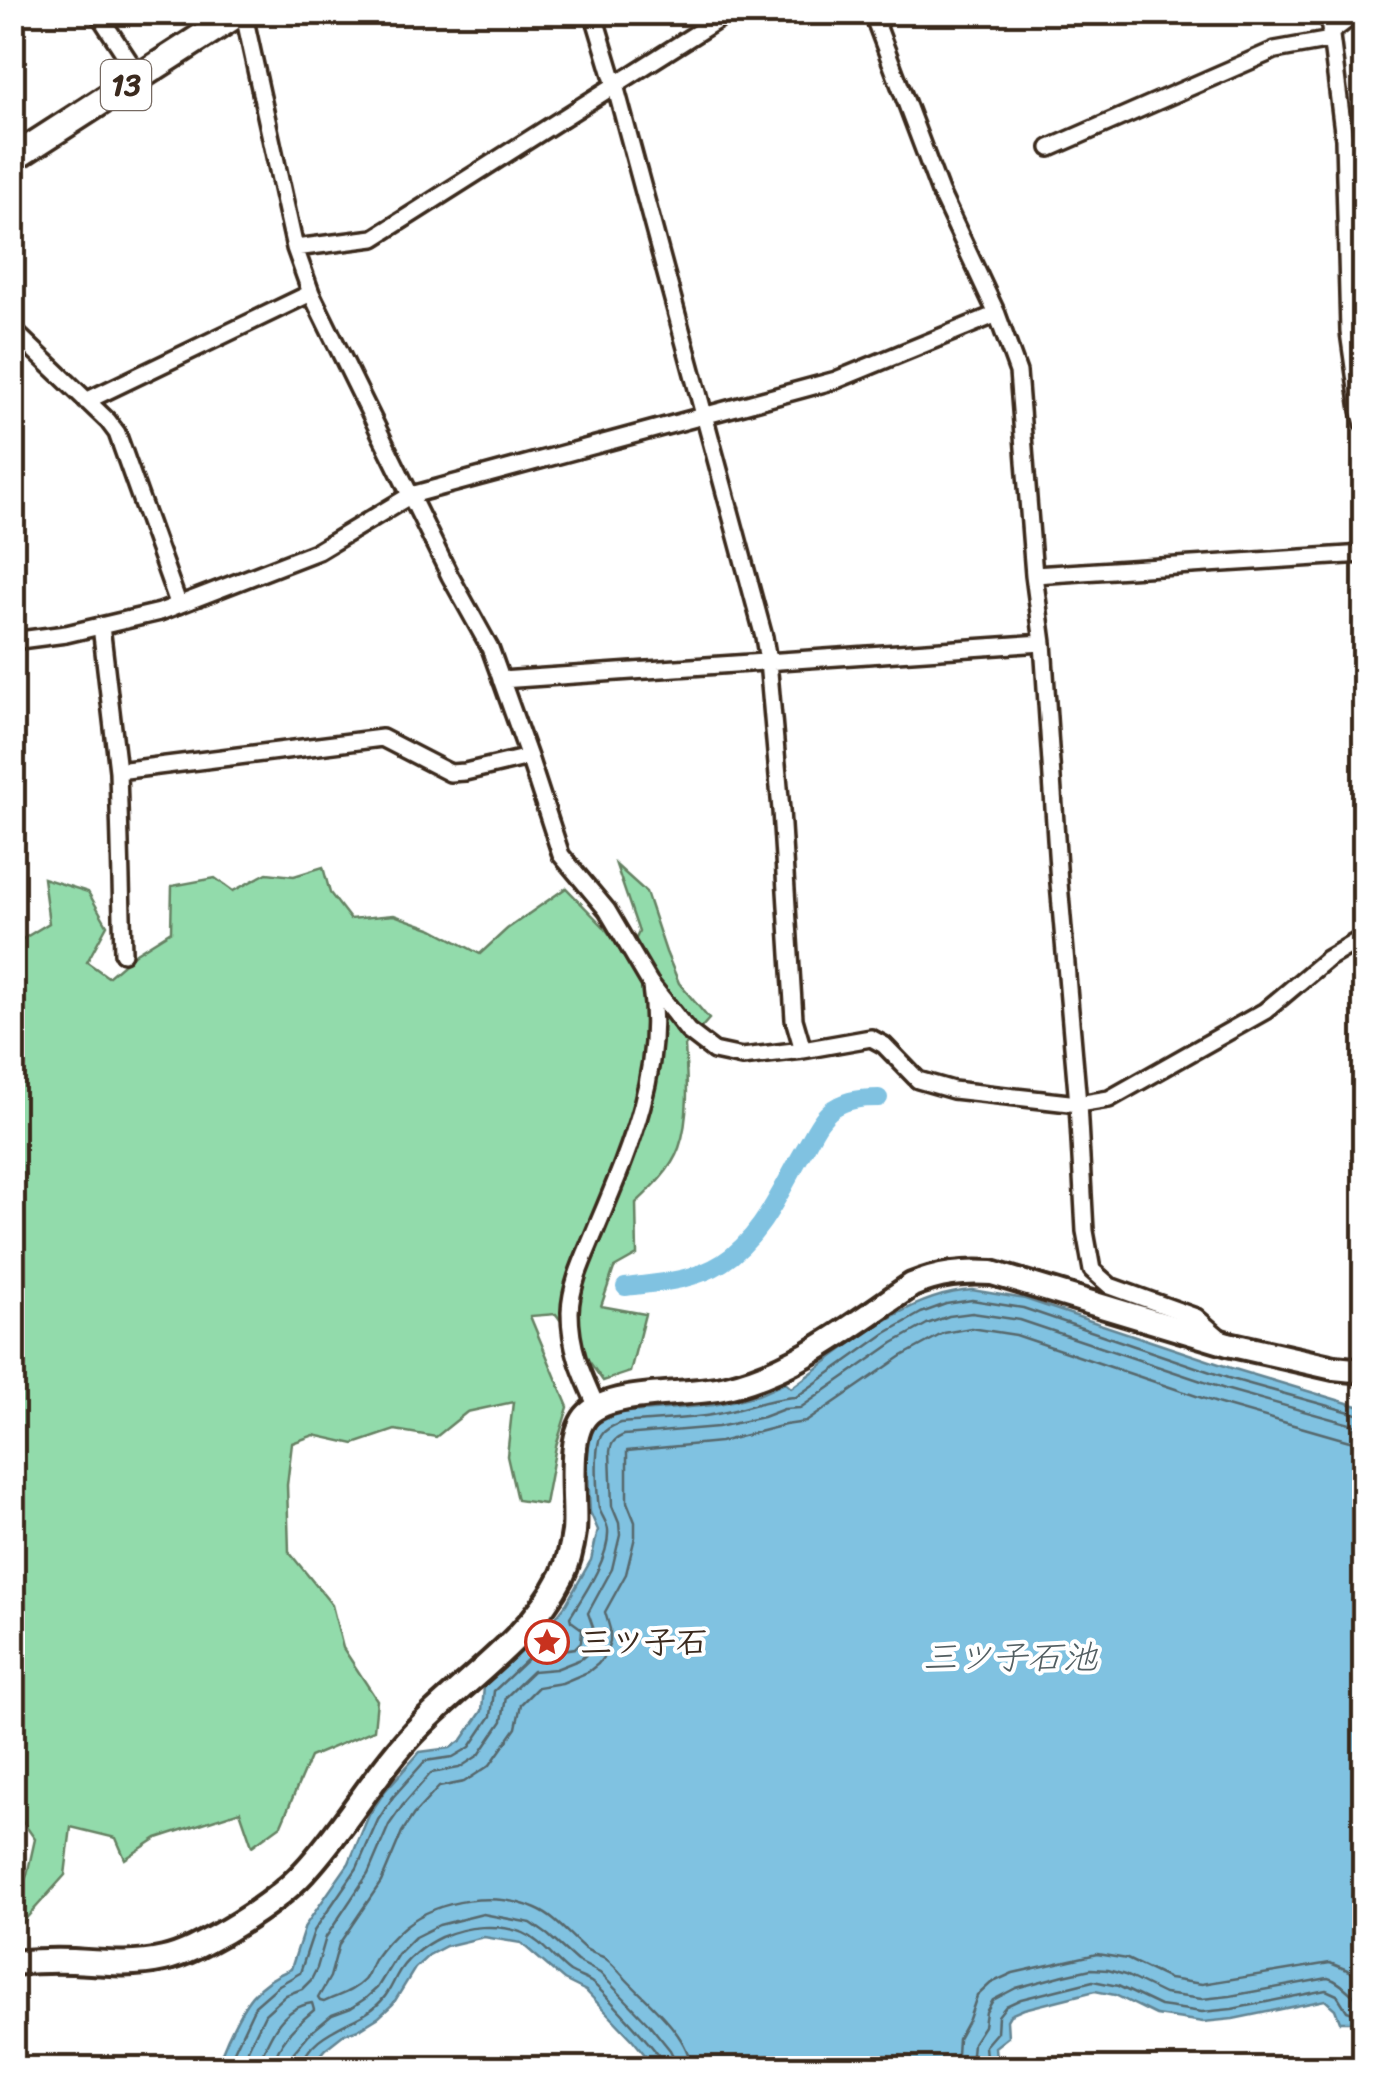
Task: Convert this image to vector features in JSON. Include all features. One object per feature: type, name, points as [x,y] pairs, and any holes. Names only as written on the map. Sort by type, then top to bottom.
[{"type":"main road","name":"13","points":[[12,159],[240,13]]},
{"type":"street","points":[[98,12],[139,76]]},
{"type":"street","points":[[593,12],[768,661],[794,1019],[802,1050]]},
{"type":"street","points":[[295,248],[374,238],[730,12]]},
{"type":"street","points":[[872,12],[940,192],[997,314],[1018,372],[1043,642],[1085,1231],[1092,1270],[1110,1286],[1196,1318],[1228,1344]]},
{"type":"street","points":[[1328,12],[1344,139],[1349,332],[1364,424]]},
{"type":"street","points":[[1050,148],[1275,50],[1330,37],[1358,12]]},
{"type":"street","points":[[240,13],[246,24],[295,248],[311,292],[450,576],[490,648],[561,854],[606,910],[650,984],[688,1032],[714,1052],[742,1057],[871,1038],[884,1044],[918,1080],[953,1090],[1078,1104],[1109,1099],[1265,1011],[1328,958],[1364,937]]},
{"type":"street","points":[[86,401],[311,292]]},
{"type":"street","points":[[12,641],[66,634],[160,612],[318,551],[411,494],[836,380],[997,314]]},
{"type":"street","points":[[12,329],[117,432],[178,603]]},
{"type":"street","points":[[1034,576],[1364,554]]},
{"type":"street","points":[[102,626],[118,771],[122,954]]},
{"type":"street","points":[[502,680],[1043,642]]},
{"type":"street","points":[[118,771],[382,738],[450,772],[530,757]]},
{"type":"street","points":[[597,1407],[575,1357],[570,1311],[576,1279],[632,1143],[651,1065],[655,1012],[650,984]]},
{"type":"street","points":[[12,1963],[133,1964],[166,1959],[193,1949],[246,1919],[304,1873],[399,1748],[522,1631],[554,1590],[570,1554],[574,1532],[574,1458],[580,1423],[597,1407],[622,1398],[701,1392],[759,1379],[812,1352],[912,1285],[957,1272],[992,1273],[1228,1344],[1364,1372]]},
{"type":"green space","points":[[616,865],[646,892],[679,983],[709,1019],[685,1046],[686,1111],[676,1156],[636,1203],[637,1255],[614,1268],[601,1306],[645,1314],[630,1372],[603,1381],[556,1314],[530,1316],[568,1407],[545,1504],[517,1500],[507,1456],[513,1402],[467,1412],[436,1437],[395,1430],[354,1444],[314,1435],[292,1443],[287,1485],[289,1552],[332,1605],[343,1648],[377,1700],[374,1730],[310,1757],[281,1825],[252,1846],[240,1811],[157,1838],[125,1859],[116,1838],[71,1827],[65,1875],[13,1933],[12,1913],[27,1875],[35,1839],[20,1818],[12,1821],[12,934],[21,940],[49,923],[43,878],[88,892],[107,925],[87,962],[108,977],[171,931],[172,886],[215,878],[233,891],[267,873],[294,876],[323,867],[330,893],[350,919],[394,915],[433,929],[480,954],[507,929],[566,888],[627,957],[639,932]]},
{"type":"water","name":"三ツ子石池","points":[[972,1290],[1025,1299],[1364,1408],[1364,2028],[1354,2022],[1340,2022],[1335,2009],[1325,2000],[1203,2022],[1156,2015],[1115,1995],[1095,1991],[1010,2015],[1008,2037],[995,2047],[997,2068],[656,2068],[586,1991],[564,1980],[521,1943],[484,1937],[446,1946],[429,1955],[415,1968],[393,2004],[379,2017],[344,2034],[309,2068],[216,2068],[245,2005],[259,1988],[291,1969],[305,1926],[349,1863],[369,1815],[385,1791],[420,1752],[450,1748],[462,1740],[482,1711],[484,1686],[550,1625],[566,1604],[591,1560],[598,1530],[590,1512],[587,1452],[588,1440],[597,1424],[617,1413],[714,1405],[758,1395],[785,1383],[791,1388],[899,1313],[947,1294]]},
{"type":"waterway","points":[[625,1287],[687,1277],[711,1269],[737,1252],[761,1225],[825,1116],[845,1103],[879,1098]]},
{"type":"place","name":"三ツ子石","points":[[547,1642]]}]
